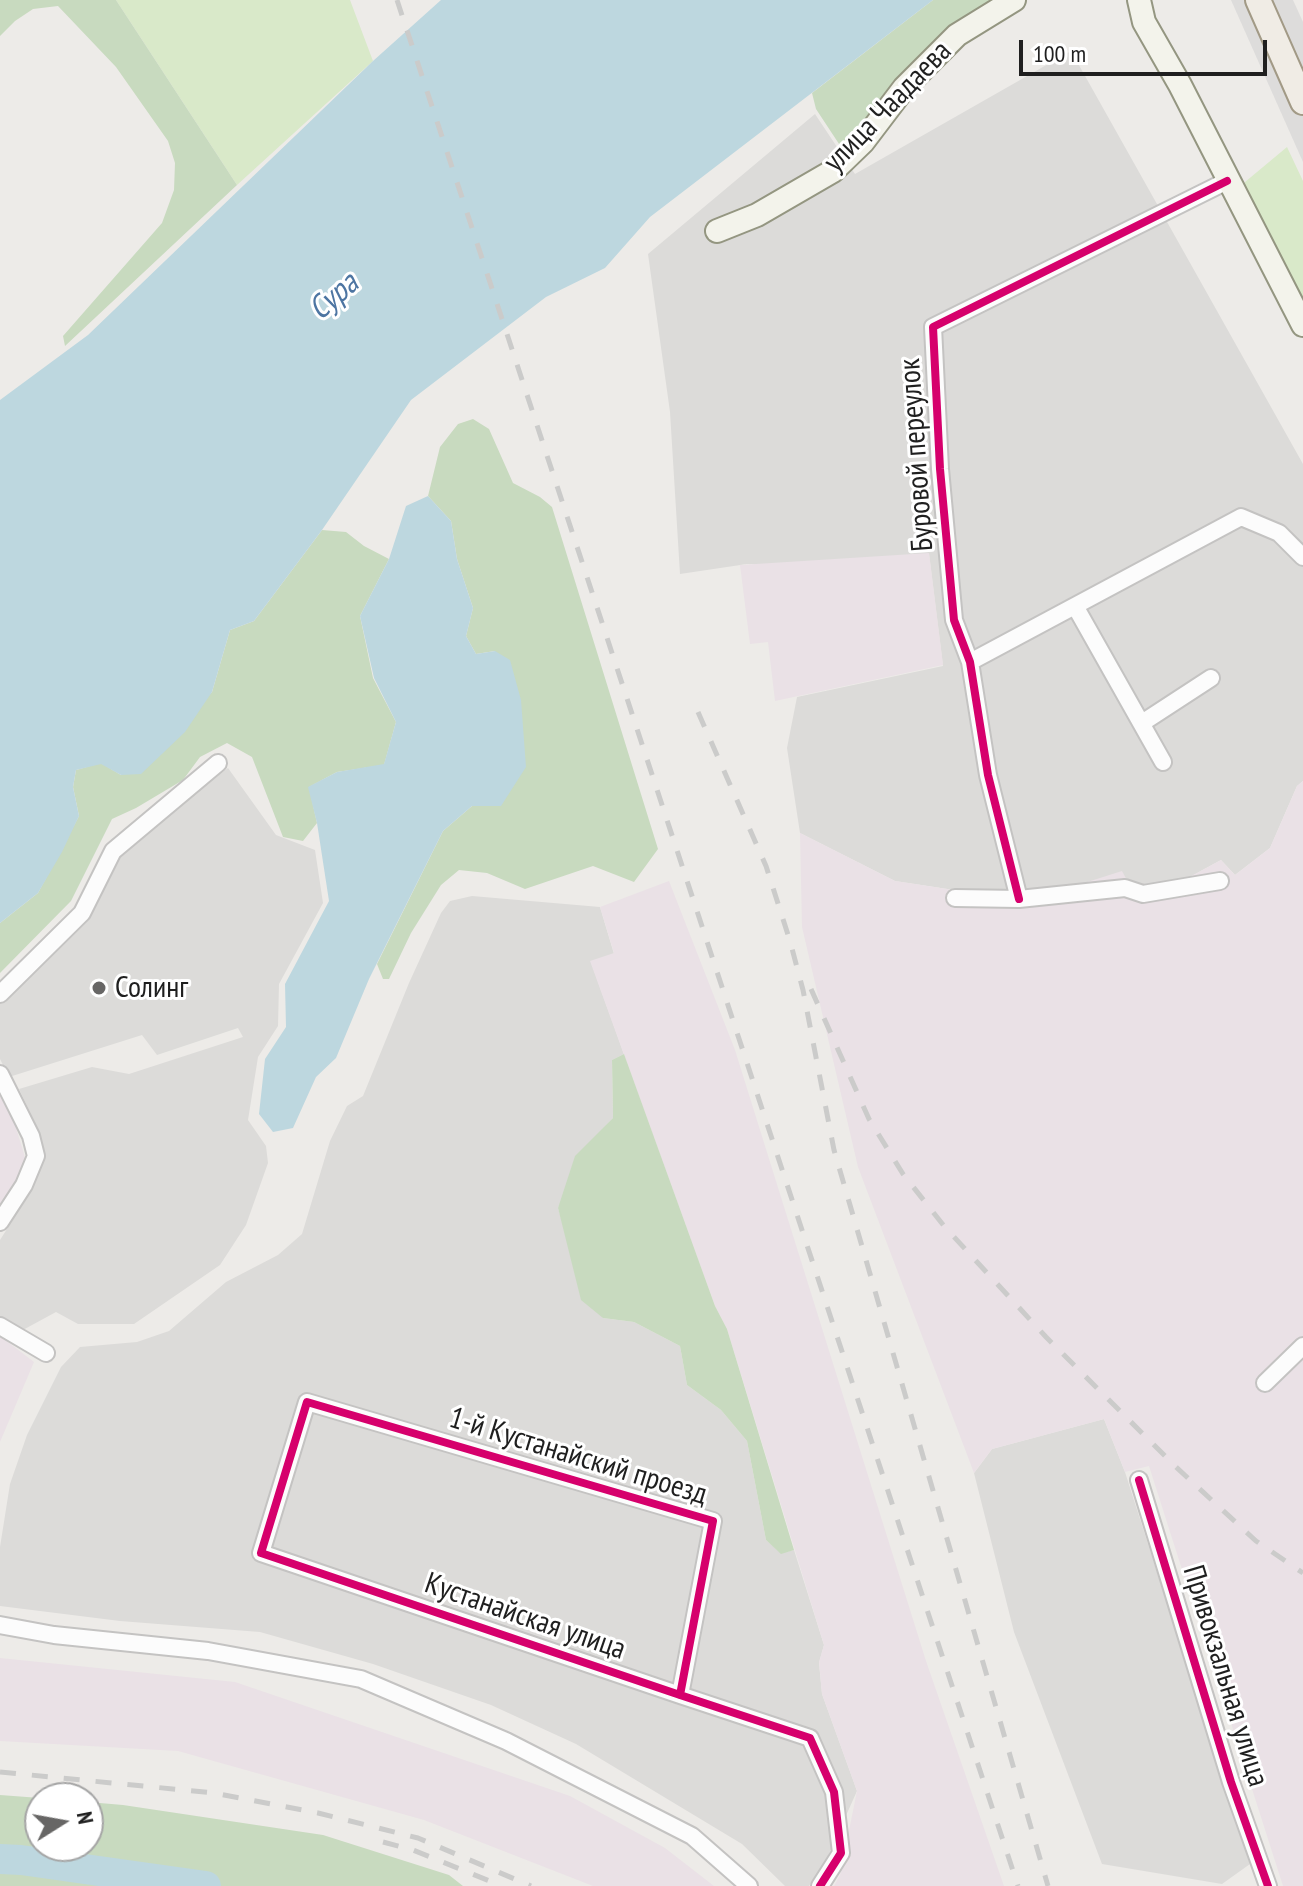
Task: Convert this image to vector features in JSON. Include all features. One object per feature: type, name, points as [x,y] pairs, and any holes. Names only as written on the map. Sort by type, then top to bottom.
[{"type":"main road","points":[[1258,0],[1303,102]]},
{"type":"street","name":"улица Чаадаева","points":[[717,231],[757,215],[833,171],[863,142],[904,88],[957,35],[1014,0]]},
{"type":"street","points":[[1139,0],[1144,22],[1180,85],[1303,325]]},
{"type":"street","name":"Буровой переулок","points":[[1019,899],[988,775],[970,662],[954,620],[940,469],[933,327],[1227,181]]},
{"type":"street","points":[[970,662],[1241,517],[1279,533],[1303,557]]},
{"type":"street","points":[[1075,606],[1163,762]]},
{"type":"street","points":[[1142,723],[1211,678]]},
{"type":"street","points":[[0,994],[82,913],[113,851],[218,763]]},
{"type":"street","points":[[955,898],[1019,899],[1125,888],[1143,894],[1220,881]]},
{"type":"street","points":[[0,1074],[31,1136],[36,1156],[24,1185],[0,1222]]},
{"type":"street","points":[[0,1326],[46,1353]]},
{"type":"street","points":[[1265,1383],[1303,1346]]},
{"type":"street","name":"Кустанайская улица","points":[[307,1402],[261,1553],[810,1738],[834,1792],[841,1853],[820,1886]]},
{"type":"street","name":"1-й Кустанайский проезд","points":[[307,1402],[713,1521],[680,1695]]},
{"type":"street","name":"Привокзальная улица","points":[[1139,1480],[1231,1782],[1268,1886]]},
{"type":"street","points":[[0,1625],[54,1635],[208,1651],[361,1679],[506,1741],[692,1836],[749,1886]]},
{"type":"shaded area","points":[[1231,0],[1293,0],[1303,22],[1303,162]]},
{"type":"shaded area","points":[[1071,51],[1303,464],[1303,781],[1297,786],[1270,848],[1235,875],[1221,860],[1186,879],[1134,893],[1062,890],[967,892],[895,881],[800,833],[787,748],[797,697],[943,666],[929,554],[792,565],[747,564],[680,574],[670,412],[648,254],[815,114],[855,174]]},
{"type":"shaded area","points":[[929,553],[943,665],[775,701],[768,642],[750,644],[740,565]]},
{"type":"shaded area","points":[[228,768],[276,835],[315,850],[323,903],[279,984],[278,1026],[258,1057],[248,1120],[266,1146],[268,1163],[246,1225],[220,1265],[134,1324],[78,1324],[56,1312],[21,1331],[0,1318],[0,1240],[41,1167],[38,1129],[19,1089],[92,1067],[129,1074],[243,1037],[238,1028],[157,1055],[142,1035],[9,1077],[0,1059],[0,1001],[89,918],[121,857]]},
{"type":"shaded area","points":[[1303,781],[1303,1886],[1283,1886],[1149,1466],[1125,1472],[1104,1419],[992,1449],[974,1473],[858,1167],[802,927],[800,833],[895,881],[967,892],[1062,890],[1122,871],[1134,893],[1186,879],[1221,860],[1235,875],[1270,848],[1297,786]]},
{"type":"shaded area","points":[[669,881],[735,1050],[926,1661],[1004,1886],[834,1886],[840,1875],[857,1791],[822,1694],[819,1662],[824,1645],[727,1329],[715,1306],[590,961],[614,953],[600,907]]},
{"type":"shaded area","points":[[472,896],[600,907],[614,954],[591,962],[624,1054],[612,1060],[613,1118],[599,1133],[558,1208],[569,1244],[603,1318],[634,1322],[680,1346],[687,1385],[721,1410],[747,1441],[766,1540],[781,1553],[794,1550],[824,1645],[819,1663],[822,1694],[857,1791],[827,1858],[809,1886],[785,1886],[742,1844],[576,1744],[491,1705],[373,1664],[260,1632],[120,1621],[0,1606],[0,1547],[10,1484],[27,1435],[61,1367],[80,1347],[137,1342],[169,1331],[226,1282],[278,1255],[302,1234],[330,1141],[347,1106],[363,1096],[441,913],[450,901]]},
{"type":"shaded area","points":[[0,1096],[14,1121],[27,1164],[0,1208]]},
{"type":"shaded area","points":[[0,1336],[34,1362],[0,1442]]},
{"type":"shaded area","points":[[1104,1419],[1125,1472],[1250,1864],[1222,1884],[1102,1864],[1014,1632],[974,1473],[992,1449]]},
{"type":"shaded area","points":[[0,1658],[235,1682],[570,1796],[665,1848],[714,1886],[593,1886],[424,1820],[178,1751],[0,1741]]},
{"type":"green space","points":[[0,0],[116,0],[237,185],[65,346],[63,336],[162,223],[174,190],[175,163],[168,141],[116,67],[58,6],[33,9],[0,36]]},
{"type":"green space","points":[[116,0],[350,0],[373,61],[237,185]]},
{"type":"green space","points":[[933,0],[995,0],[959,19],[843,150],[816,109],[812,93]]},
{"type":"green space","points":[[1287,147],[1303,181],[1303,309],[1243,195],[1245,182]]},
{"type":"green space","points":[[473,419],[489,429],[513,483],[552,507],[658,849],[634,882],[593,866],[525,889],[487,873],[459,870],[441,885],[411,933],[389,979],[383,979],[377,964],[443,831],[472,806],[495,651],[476,654],[466,636],[473,608],[457,559],[451,521],[428,496],[440,447],[458,424]]},
{"type":"green space","points":[[322,530],[346,532],[389,559],[360,616],[373,678],[396,722],[384,765],[337,772],[309,787],[317,823],[303,841],[283,837],[252,757],[227,743],[200,757],[183,780],[112,819],[71,901],[0,973],[0,923],[38,893],[79,816],[73,787],[76,770],[101,763],[121,775],[212,692],[230,630],[254,621]]},
{"type":"green space","points":[[624,1054],[715,1306],[727,1329],[794,1550],[781,1554],[766,1540],[747,1441],[721,1410],[687,1385],[680,1346],[634,1322],[603,1318],[581,1300],[558,1208],[575,1156],[613,1118],[612,1060]]},
{"type":"green space","points":[[0,1795],[24,1797],[24,1862],[104,1862],[104,1803],[323,1835],[449,1875],[463,1886],[0,1886]]},
{"type":"water","name":"Сура","points":[[441,0],[933,0],[650,217],[605,268],[546,297],[411,400],[322,530],[254,621],[230,630],[212,692],[185,732],[141,774],[121,775],[101,764],[76,770],[73,787],[79,816],[62,852],[38,893],[0,923],[0,400],[88,335],[373,61]]},
{"type":"water","points":[[428,496],[451,521],[457,559],[473,608],[466,636],[476,654],[495,651],[510,660],[521,700],[526,767],[501,806],[472,806],[443,831],[369,979],[336,1058],[316,1077],[293,1128],[273,1132],[259,1114],[265,1059],[286,1027],[285,984],[329,901],[308,787],[337,772],[384,764],[396,722],[374,678],[360,616],[389,559],[406,506]]},
{"type":"waterway","points":[[0,1859],[206,1886]]},
{"type":"railway","points":[[397,0],[1018,1886]]},
{"type":"railway","points":[[698,712],[766,866],[790,941],[803,990],[834,1150],[1048,1886]]},
{"type":"railway","points":[[811,989],[869,1119],[903,1174],[944,1226],[1046,1337],[1176,1467],[1256,1541],[1303,1573]]},
{"type":"railway","points":[[0,1772],[214,1793],[318,1813],[418,1838],[531,1886]]},
{"type":"railway","points":[[383,1842],[413,1850],[502,1886]]},
{"type":"cycle path","points":[[1019,899],[988,775],[970,662],[954,620],[940,469],[933,327],[1227,181]]},
{"type":"cycle path","points":[[680,1695],[713,1521],[307,1402],[261,1553],[680,1695],[810,1738],[834,1792],[841,1853],[820,1886]]},
{"type":"cycle path","points":[[1139,1480],[1231,1782],[1268,1886]]},
{"type":"place","name":"Солинг","points":[[99,988]]}]
